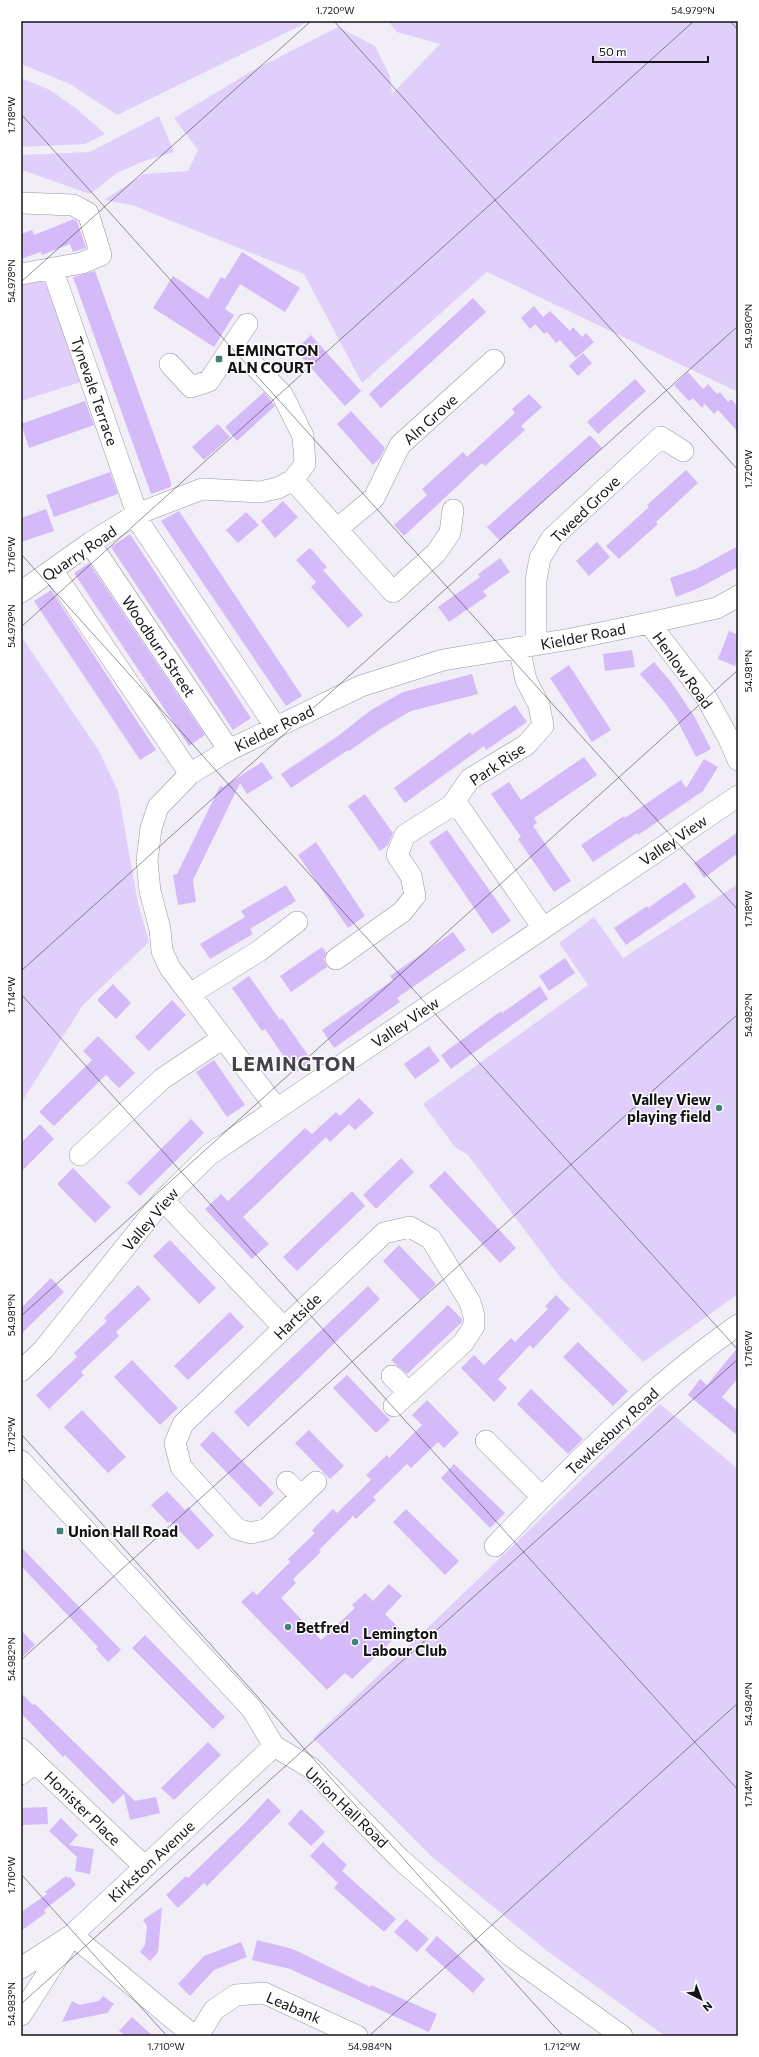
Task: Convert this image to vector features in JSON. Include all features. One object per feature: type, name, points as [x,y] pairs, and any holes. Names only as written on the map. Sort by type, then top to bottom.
[{"type":"street","points":[[21,203],[73,205],[88,213],[101,256],[82,263],[21,274]]},
{"type":"street","name":"Tynevale Terrace","points":[[52,268],[141,525],[275,726]]},
{"type":"street","points":[[170,364],[191,387],[209,381],[247,324]]},
{"type":"street","points":[[137,514],[202,489],[260,492],[278,488],[293,480],[305,464],[304,436],[282,394],[234,345]]},
{"type":"street","name":"Aln Grove","points":[[337,529],[374,498],[400,445],[494,360]]},
{"type":"street","name":"Tweed Grove","points":[[527,646],[540,558],[552,538],[662,437],[683,451]]},
{"type":"street","points":[[293,480],[392,592],[436,553],[450,533],[453,510]]},
{"type":"street","name":"Quarry Road","points":[[21,592],[90,543],[137,514]]},
{"type":"street","name":"Woodburn Street","points":[[90,543],[229,750]]},
{"type":"street","points":[[52,570],[190,774]]},
{"type":"street","name":"Kielder Road","points":[[277,1110],[170,968],[162,951],[160,929],[150,891],[147,861],[151,828],[158,807],[190,774],[229,750],[275,726],[361,686],[443,660],[527,646],[717,608],[738,596]]},
{"type":"street","name":"Henlow Road","points":[[648,623],[706,697],[738,760]]},
{"type":"street","name":"Park Rise","points":[[336,959],[402,912],[415,896],[411,876],[397,855],[405,835],[452,806],[470,779],[526,745],[543,726],[539,706],[526,680],[527,646]]},
{"type":"street","name":"Valley View","points":[[21,1371],[43,1350],[163,1200],[209,1156],[738,796]]},
{"type":"street","points":[[455,801],[543,928]]},
{"type":"street","points":[[190,994],[259,952],[297,922]]},
{"type":"street","points":[[80,1155],[162,1079],[223,1038]]},
{"type":"street","points":[[163,1200],[284,1328]]},
{"type":"street","name":"Hartside","points":[[316,1482],[294,1489],[266,1529],[251,1533],[237,1529],[181,1467],[175,1443],[183,1424],[384,1233],[410,1227],[431,1239],[470,1302],[474,1316],[474,1326],[463,1343],[402,1400],[392,1376]]},
{"type":"street","name":"Tewkesbury Road","points":[[495,1546],[542,1497],[621,1420],[673,1374],[738,1326]]},
{"type":"street","points":[[486,1441],[542,1497]]},
{"type":"street","name":"Union Hall Road","points":[[21,1461],[252,1709],[274,1746],[311,1768],[400,1859],[512,1956],[622,2036]]},
{"type":"street","name":"Kirkston Avenue","points":[[21,1968],[72,1935],[274,1746]]},
{"type":"street","name":"Honister Place","points":[[26,1762],[145,1867]]},
{"type":"street","points":[[21,2015],[72,1935],[194,2036]]},
{"type":"street","name":"Leabank","points":[[198,2036],[214,2010],[236,1995],[264,1993],[357,2036]]},
{"type":"shaded area","points":[[21,21],[310,21],[117,115],[70,84],[21,64]]},
{"type":"shaded area","points":[[388,21],[738,21],[738,392],[487,272],[362,383],[304,274],[132,205],[104,200],[144,174],[188,171],[198,150],[174,118],[252,71],[338,27],[375,46],[390,76],[392,94],[440,44],[397,32]]},
{"type":"shaded area","points":[[21,78],[50,90],[77,109],[105,134],[85,144],[21,147]]},
{"type":"shaded area","points":[[159,116],[174,152],[144,161],[117,173],[90,194],[25,171],[21,172],[21,155],[90,152]]},
{"type":"shaded area","points":[[48,280],[81,382],[21,401],[21,284]]},
{"type":"shaded area","points":[[21,636],[99,751],[118,791],[138,903],[149,942],[83,1005],[21,1103]]},
{"type":"shaded area","points":[[738,884],[738,1294],[643,1362],[560,1277],[468,1155],[455,1147],[423,1104],[588,985],[559,943],[594,917],[623,958]]},
{"type":"shaded area","points":[[660,1404],[738,1469],[738,2036],[665,2036],[546,1950],[431,1856],[313,1738]]},
{"type":"building","points":[[74,219],[77,221],[86,248],[73,252],[70,244],[42,255],[41,252],[21,259],[21,234],[32,230],[34,235]]},
{"type":"building","points":[[242,252],[300,288],[285,312],[240,284],[225,309],[234,315],[214,347],[153,308],[173,276],[208,299],[221,277],[225,279]]},
{"type":"building","points":[[95,271],[171,482],[171,487],[151,494],[73,277]]},
{"type":"building","points":[[473,298],[486,312],[381,408],[369,394]]},
{"type":"building","points":[[534,306],[543,317],[530,329],[521,318]]},
{"type":"building","points":[[550,311],[570,331],[573,327],[582,337],[586,333],[594,342],[576,358],[560,340],[556,343],[547,332],[544,334],[535,324]]},
{"type":"building","points":[[311,335],[361,391],[345,406],[295,350]]},
{"type":"building","points":[[583,353],[592,363],[578,376],[569,366]]},
{"type":"building","points":[[688,372],[703,389],[708,384],[717,394],[720,392],[728,402],[731,399],[738,407],[738,432],[718,410],[714,414],[705,404],[702,408],[693,398],[689,401],[674,385]]},
{"type":"building","points":[[635,379],[646,391],[598,434],[587,422]]},
{"type":"building","points":[[264,392],[275,406],[237,441],[225,427]]},
{"type":"building","points":[[529,394],[542,407],[521,426],[525,430],[485,466],[482,463],[404,536],[394,525],[427,495],[422,489],[463,452],[467,457],[515,413],[512,409]]},
{"type":"building","points":[[85,401],[94,425],[29,448],[21,424]]},
{"type":"building","points":[[351,411],[385,448],[380,458],[373,465],[337,424]]},
{"type":"building","points":[[218,424],[230,437],[204,460],[192,447]]},
{"type":"building","points":[[590,435],[602,448],[500,541],[487,527]]},
{"type":"building","points":[[686,470],[698,483],[656,522],[658,524],[619,559],[606,546],[649,507],[647,505]]},
{"type":"building","points":[[110,472],[118,494],[54,517],[46,495]]},
{"type":"building","points":[[283,501],[298,517],[275,538],[261,521]]},
{"type":"building","points":[[46,509],[54,531],[21,542],[21,518]]},
{"type":"building","points":[[179,511],[302,696],[286,706],[161,521]]},
{"type":"building","points":[[246,512],[259,525],[238,543],[226,530]]},
{"type":"building","points":[[130,534],[251,718],[233,730],[111,547]]},
{"type":"building","points":[[597,542],[610,557],[589,576],[576,561]]},
{"type":"building","points":[[738,546],[738,567],[699,588],[676,597],[670,578],[696,569]]},
{"type":"building","points":[[310,548],[327,567],[323,570],[363,615],[348,628],[311,587],[316,582],[296,560]]},
{"type":"building","points":[[500,558],[510,572],[483,591],[487,596],[449,622],[438,607],[480,577],[478,574]]},
{"type":"building","points":[[89,563],[205,735],[189,746],[74,573]]},
{"type":"building","points":[[51,590],[156,750],[140,760],[34,601]]},
{"type":"building","points":[[729,631],[738,635],[738,657],[735,666],[718,659]]},
{"type":"building","points":[[632,650],[635,667],[605,671],[603,654]]},
{"type":"building","points":[[654,662],[671,682],[694,716],[711,749],[696,757],[677,720],[665,703],[640,674]]},
{"type":"building","points":[[569,665],[611,730],[592,742],[550,678]]},
{"type":"building","points":[[472,674],[478,694],[411,711],[382,728],[291,788],[281,774],[338,736],[371,710],[403,692]]},
{"type":"building","points":[[515,705],[527,722],[486,750],[484,746],[405,803],[394,788],[470,732],[472,735]]},
{"type":"building","points":[[584,757],[597,775],[534,818],[537,823],[533,826],[571,881],[554,892],[518,839],[521,837],[491,794],[509,782],[521,800]]},
{"type":"building","points":[[704,759],[718,767],[703,791],[638,835],[637,833],[593,862],[581,845],[624,816],[625,818],[681,780],[686,788]]},
{"type":"building","points":[[262,762],[273,778],[247,794],[240,783],[193,880],[196,902],[178,905],[173,875],[177,874],[220,786],[223,787]]},
{"type":"building","points":[[365,794],[393,833],[388,845],[380,851],[348,806]]},
{"type":"building","points":[[447,830],[511,921],[492,934],[429,842]]},
{"type":"building","points":[[738,832],[738,853],[704,878],[694,863]]},
{"type":"building","points":[[316,842],[365,916],[348,928],[298,855]]},
{"type":"building","points":[[685,882],[696,897],[626,945],[614,928],[647,906],[648,908]]},
{"type":"building","points":[[286,885],[296,901],[250,929],[253,934],[210,959],[200,944],[245,917],[241,911]]},
{"type":"building","points":[[453,932],[466,950],[397,998],[400,1002],[334,1048],[322,1030],[393,980],[390,976]]},
{"type":"building","points":[[322,947],[326,952],[324,960],[327,967],[291,992],[280,976]]},
{"type":"building","points":[[565,958],[575,973],[549,991],[539,976]]},
{"type":"building","points":[[249,976],[280,1020],[282,1018],[312,1061],[295,1073],[265,1029],[262,1031],[232,988]]},
{"type":"building","points":[[113,984],[131,1003],[116,1019],[97,1000]]},
{"type":"building","points":[[540,986],[548,999],[451,1069],[441,1055],[501,1011],[502,1013]]},
{"type":"building","points":[[172,1000],[186,1015],[149,1051],[135,1037]]},
{"type":"building","points":[[98,1036],[135,1073],[119,1088],[106,1075],[54,1126],[39,1112],[92,1060],[83,1051]]},
{"type":"building","points":[[429,1046],[440,1061],[415,1079],[404,1064]]},
{"type":"building","points":[[214,1060],[245,1105],[227,1117],[196,1072]]},
{"type":"building","points":[[359,1098],[374,1113],[355,1130],[349,1124],[330,1142],[326,1137],[243,1217],[269,1244],[252,1259],[205,1209],[221,1194],[228,1201],[305,1128],[312,1134],[336,1112],[340,1116]]},
{"type":"building","points":[[191,1119],[204,1133],[140,1196],[127,1183]]},
{"type":"building","points":[[40,1124],[54,1139],[21,1172],[21,1143]]},
{"type":"building","points":[[401,1158],[414,1172],[376,1209],[363,1195]]},
{"type":"building","points":[[73,1168],[111,1207],[95,1223],[57,1184]]},
{"type":"building","points":[[445,1171],[516,1248],[500,1263],[429,1186]]},
{"type":"building","points":[[352,1191],[365,1206],[297,1271],[283,1257]]},
{"type":"building","points":[[170,1240],[216,1288],[199,1304],[153,1256]]},
{"type":"building","points":[[399,1245],[436,1284],[420,1300],[383,1261]]},
{"type":"building","points":[[51,1278],[64,1292],[21,1334],[21,1308]]},
{"type":"building","points":[[138,1285],[151,1299],[116,1332],[119,1336],[81,1372],[84,1375],[49,1409],[36,1395],[77,1357],[74,1353],[107,1321],[104,1318]]},
{"type":"building","points":[[368,1286],[380,1299],[248,1427],[234,1412]]},
{"type":"building","points":[[556,1295],[570,1309],[533,1349],[530,1345],[498,1379],[507,1388],[494,1402],[461,1368],[474,1355],[484,1365],[511,1338],[515,1342],[548,1309],[545,1306]]},
{"type":"building","points":[[448,1305],[462,1319],[462,1322],[407,1374],[391,1360]]},
{"type":"building","points":[[230,1312],[244,1327],[188,1380],[174,1366]]},
{"type":"building","points":[[578,1342],[628,1391],[613,1406],[563,1357]]},
{"type":"building","points":[[738,1347],[738,1378],[722,1397],[738,1411],[738,1436],[688,1395],[700,1379],[707,1385]]},
{"type":"building","points":[[132,1360],[178,1408],[160,1425],[114,1377]]},
{"type":"building","points":[[347,1375],[390,1420],[376,1433],[333,1388]]},
{"type":"building","points":[[531,1389],[583,1439],[568,1454],[517,1404]]},
{"type":"building","points":[[427,1400],[459,1433],[444,1448],[438,1442],[411,1468],[407,1464],[373,1497],[376,1500],[356,1519],[353,1516],[319,1550],[321,1552],[293,1579],[296,1583],[281,1598],[321,1640],[355,1608],[352,1605],[365,1593],[373,1601],[389,1584],[402,1596],[385,1614],[402,1631],[352,1679],[345,1673],[327,1690],[241,1602],[253,1591],[257,1595],[290,1562],[288,1559],[315,1533],[312,1530],[333,1509],[337,1513],[371,1480],[366,1475],[387,1455],[389,1458],[422,1425],[412,1415]]},
{"type":"building","points":[[82,1410],[126,1457],[108,1473],[64,1427]]},
{"type":"building","points":[[309,1430],[344,1466],[330,1479],[295,1443]]},
{"type":"building","points":[[213,1431],[274,1493],[260,1507],[200,1445]]},
{"type":"building","points":[[454,1464],[505,1513],[490,1528],[441,1478]]},
{"type":"building","points":[[167,1491],[185,1510],[188,1507],[214,1535],[198,1550],[170,1521],[168,1523],[151,1505]]},
{"type":"building","points":[[406,1509],[459,1561],[445,1575],[393,1522]]},
{"type":"building","points":[[21,1547],[121,1650],[108,1662],[96,1649],[98,1647],[21,1566]]},
{"type":"building","points":[[21,1630],[35,1645],[21,1658]]},
{"type":"building","points":[[145,1635],[225,1717],[213,1729],[132,1648]]},
{"type":"building","points":[[21,1693],[33,1705],[35,1704],[135,1801],[156,1797],[160,1813],[130,1820],[124,1794],[113,1804],[65,1755],[63,1757],[21,1713]]},
{"type":"building","points":[[208,1742],[221,1755],[174,1800],[161,1788]]},
{"type":"building","points":[[268,1798],[281,1811],[207,1886],[204,1883],[178,1908],[166,1895],[186,1876],[188,1878],[245,1823]]},
{"type":"building","points":[[47,1807],[48,1824],[22,1825],[22,1808]]},
{"type":"building","points":[[301,1809],[325,1832],[311,1846],[288,1824]]},
{"type":"building","points":[[61,1818],[78,1835],[69,1845],[94,1849],[90,1874],[75,1871],[77,1857],[49,1831]]},
{"type":"building","points":[[323,1842],[347,1865],[342,1871],[396,1919],[384,1932],[334,1888],[338,1883],[310,1856]]},
{"type":"building","points":[[66,1876],[68,1878],[70,1877],[76,1885],[44,1910],[46,1913],[21,1931],[21,1912],[47,1894],[45,1892]]},
{"type":"building","points":[[162,1907],[158,1952],[150,1961],[140,1952],[145,1945],[147,1926],[143,1920]]},
{"type":"building","points":[[406,1919],[429,1939],[417,1952],[394,1932]]},
{"type":"building","points":[[437,1936],[485,1979],[473,1993],[425,1950]]},
{"type":"building","points":[[257,1940],[293,1949],[370,1987],[371,1985],[437,2014],[429,2032],[290,1969],[252,1960]]},
{"type":"building","points":[[241,1942],[247,1957],[214,1970],[190,1996],[178,1984],[204,1956]]},
{"type":"building","points":[[103,1996],[114,2004],[107,2013],[62,2022],[72,2001],[79,2005],[99,2001]]},
{"type":"building","points":[[132,2017],[153,2036],[126,2036],[119,2031]]},
{"type":"place","name":"LEMINGTON ALN COURT","points":[[219,359]]},
{"type":"place","name":"Valley View playing field","points":[[719,1108]]},
{"type":"place","name":"Union Hall Road","points":[[60,1531]]},
{"type":"place","name":"Betfred","points":[[288,1627]]},
{"type":"place","name":"Lemington Labour Club","points":[[355,1642]]},
{"type":"district","name":"LEMINGTON","points":[[294,1063]]}]
